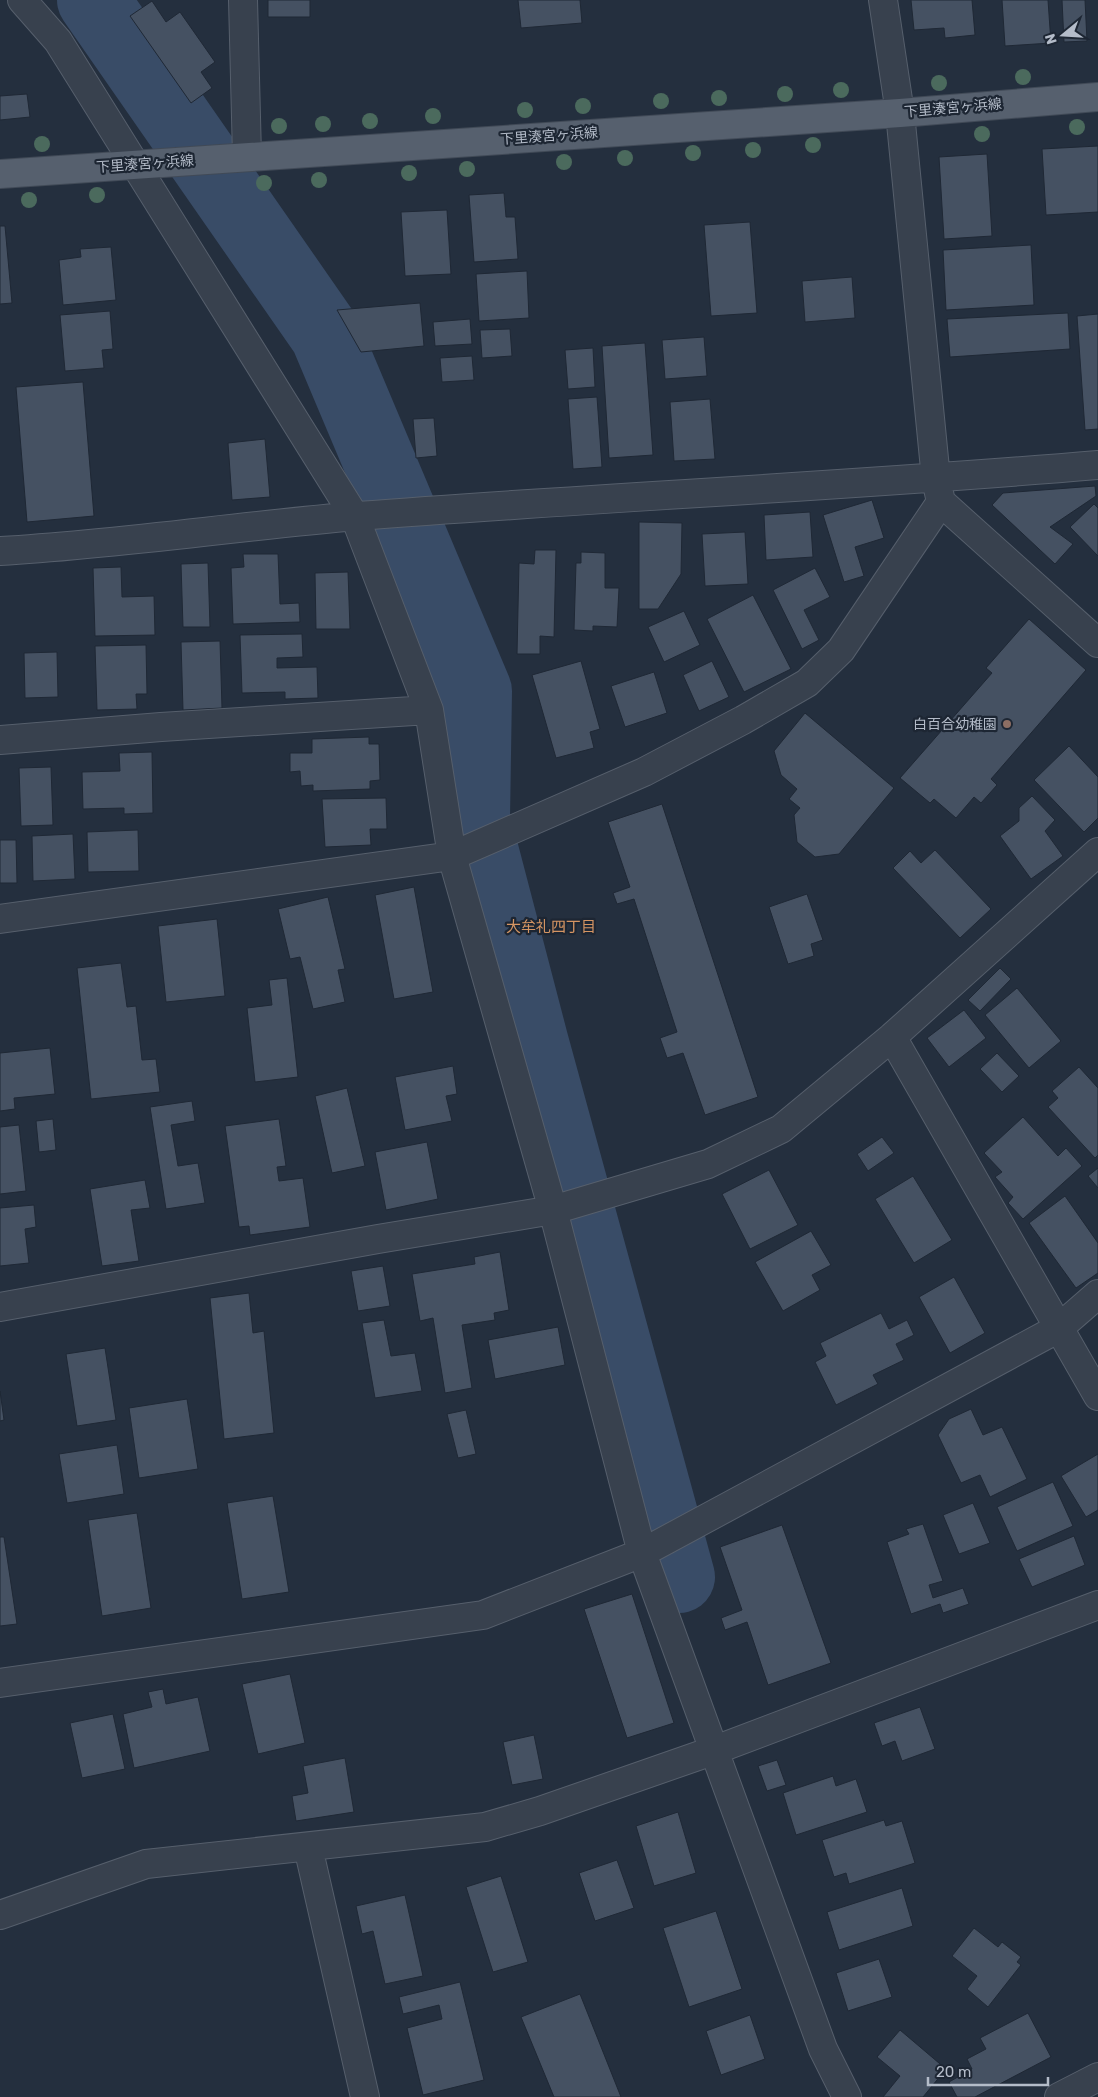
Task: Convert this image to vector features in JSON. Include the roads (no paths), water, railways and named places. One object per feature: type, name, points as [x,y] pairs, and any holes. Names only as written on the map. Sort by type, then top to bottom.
[{"type":"main road","name":"下里湊宮ヶ浜線","points":[[0,174],[900,113],[1098,97]]},
{"type":"street","points":[[22,0],[58,41],[355,517],[429,710],[473,847],[715,1750],[823,2049],[847,2097]]},
{"type":"street","points":[[239,157],[243,0]]},
{"type":"street","points":[[0,919],[473,847],[644,772],[744,720],[807,683],[841,650],[938,490],[900,113],[883,0]]},
{"type":"street","points":[[0,551],[64,548],[355,517],[441,510],[938,490],[1098,465]]},
{"type":"street","points":[[938,490],[1098,643]]},
{"type":"street","points":[[0,740],[161,726],[429,710]]},
{"type":"street","points":[[0,1308],[569,1205],[708,1164],[781,1129],[892,1037],[1098,852]]},
{"type":"street","points":[[892,1037],[1098,1396]]},
{"type":"street","points":[[0,1683],[482,1615],[659,1544],[1059,1328],[1098,1294]]},
{"type":"street","points":[[0,1915],[146,1864],[485,1827],[540,1812],[715,1750],[1098,1605]]},
{"type":"street","points":[[308,1847],[366,2097]]},
{"type":"street","points":[[1059,2097],[1098,2077]]},
{"type":"waterway","points":[[93,0],[326,335],[476,691],[474,818],[532,1040],[679,1577]]},
{"type":"place","name":"白百合幼稚園","points":[[1007,724]]},
{"type":"district","name":"大牟礼四丁目","points":[[551,927]]}]
